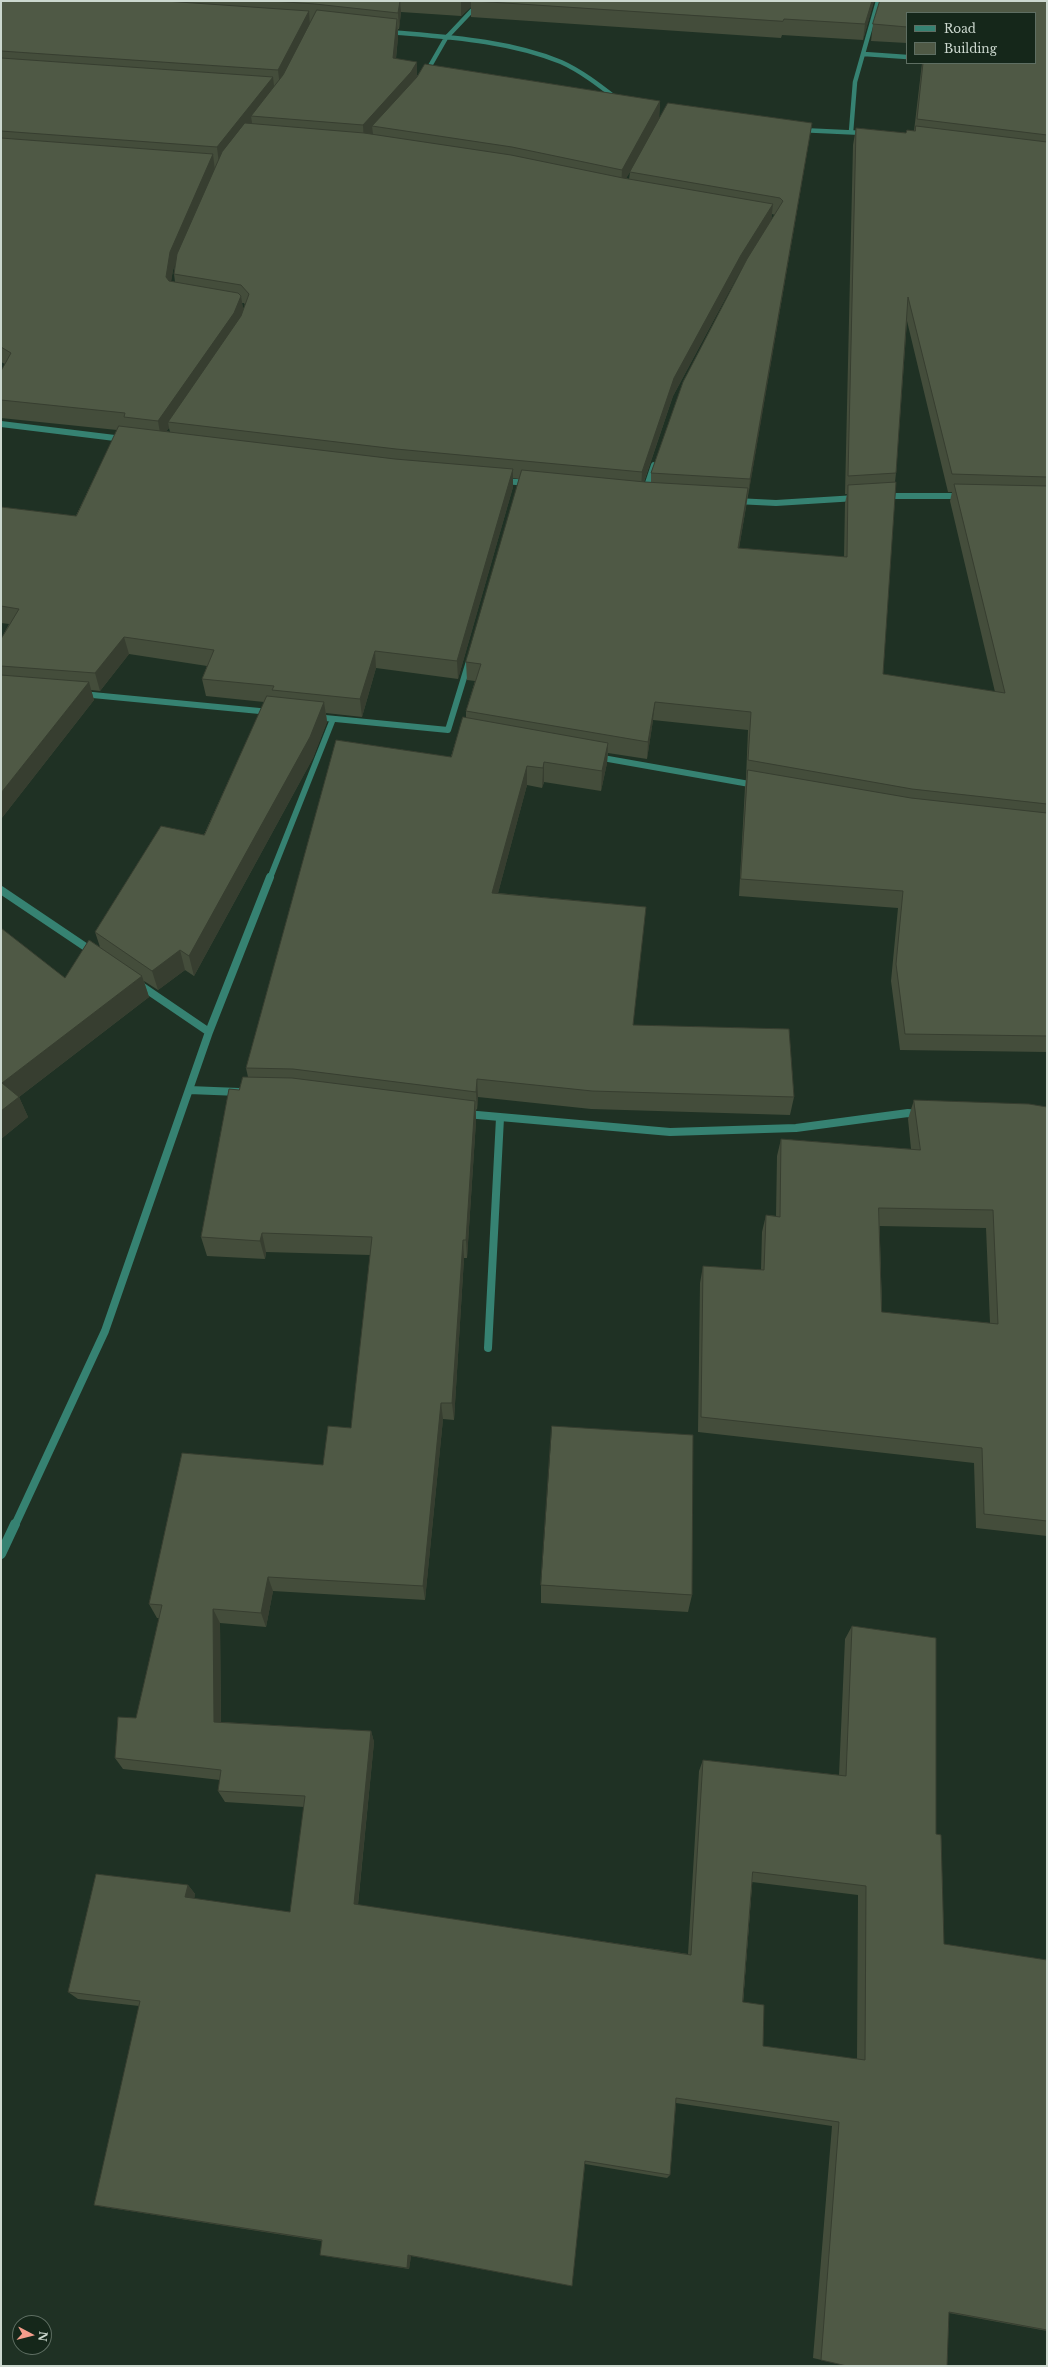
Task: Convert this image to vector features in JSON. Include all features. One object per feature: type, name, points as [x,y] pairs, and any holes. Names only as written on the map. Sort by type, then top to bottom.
[{"type":"street","points":[[423,79],[446,38],[481,1]]},
{"type":"street","points":[[851,132],[855,82],[878,1]]},
{"type":"street","points":[[385,32],[446,38],[524,50],[560,62],[587,76],[622,102]]},
{"type":"street","points":[[864,54],[906,57]]},
{"type":"street","points":[[795,130],[874,134]]},
{"type":"street","points":[[1,424],[132,440]]},
{"type":"street","points":[[644,495],[657,458]]},
{"type":"street","points":[[496,480],[535,484]]},
{"type":"street","points":[[517,490],[519,482]]},
{"type":"street","points":[[636,494],[652,495]]},
{"type":"street","points":[[875,496],[972,496]]},
{"type":"street","points":[[729,500],[776,503],[860,497]]},
{"type":"street","points":[[448,730],[473,647]]},
{"type":"street","points":[[77,694],[278,713]]},
{"type":"street","points":[[310,716],[448,730],[455,732]]},
{"type":"street","points":[[1,1554],[105,1331],[209,1032],[334,719]]},
{"type":"street","points":[[588,755],[766,786]]},
{"type":"street","points":[[1,890],[98,956]]},
{"type":"street","points":[[131,978],[209,1032]]},
{"type":"street","points":[[189,1090],[250,1092]]},
{"type":"street","points":[[461,1113],[500,1118],[670,1132],[796,1128],[908,1113],[930,1114]]},
{"type":"street","points":[[488,1348],[500,1118]]},
{"type":"building","points":[[1,1],[165,1],[309,11],[278,70],[1,51]]},
{"type":"building","points":[[272,1],[400,1],[398,13]]},
{"type":"building","points":[[475,1],[872,1],[865,24],[784,19],[783,21]]},
{"type":"building","points":[[880,1],[1047,1],[1047,135],[917,119],[923,64],[1036,64],[1036,12],[906,12],[906,27],[873,24]]},
{"type":"building","points":[[317,10],[397,19],[393,58],[417,62],[411,72],[363,125],[251,116],[283,75]]},
{"type":"building","points":[[1,58],[273,77],[217,147],[1,131]]},
{"type":"building","points":[[425,64],[660,101],[622,170],[512,147],[372,126],[417,77]]},
{"type":"building","points":[[668,103],[812,123],[750,479],[651,473],[683,382],[747,259],[783,201],[780,198],[630,172]]},
{"type":"building","points":[[245,123],[364,133],[511,155],[623,178],[773,204],[741,255],[674,378],[642,472],[396,449],[168,422],[241,316],[249,294],[241,285],[174,274],[177,254],[222,152]]},
{"type":"building","points":[[916,126],[1047,142],[1047,477],[952,474],[908,297],[896,473],[848,476],[856,128],[906,133],[907,130],[915,131]]},
{"type":"building","points":[[1,138],[213,154],[170,252],[166,277],[169,281],[238,293],[241,296],[234,313],[158,421],[124,417],[125,413],[1,400],[1,371],[11,353],[1,347]]},
{"type":"building","points":[[119,426],[395,459],[513,469],[457,661],[375,651],[360,699],[272,690],[274,686],[202,679],[214,650],[124,637],[95,673],[1,666],[1,639],[19,609],[1,606],[1,507],[76,516]]},
{"type":"building","points":[[522,470],[645,482],[748,488],[738,548],[847,557],[848,485],[896,482],[883,674],[1005,693],[954,484],[1047,486],[1047,804],[912,789],[748,760],[751,712],[655,702],[648,742],[466,711],[481,664],[466,662]]},
{"type":"building","points":[[1,675],[89,682],[1,793]]},
{"type":"building","points":[[267,696],[324,702],[310,737],[189,956],[180,950],[152,971],[95,932],[161,826],[204,835]]},
{"type":"building","points":[[463,717],[608,743],[602,771],[544,762],[543,768],[527,766],[492,893],[646,907],[633,1025],[789,1029],[794,1097],[592,1091],[477,1079],[476,1092],[293,1069],[246,1068],[336,740],[451,757]]},
{"type":"building","points":[[748,770],[911,798],[1047,813],[1047,1036],[905,1034],[896,964],[903,891],[741,879]]},
{"type":"building","points":[[1,928],[65,978],[89,940],[142,976],[2,1083],[19,1097],[1,1111]]},
{"type":"building","points":[[243,1077],[292,1078],[475,1101],[466,1240],[463,1240],[452,1403],[441,1403],[423,1586],[268,1577],[261,1613],[213,1609],[214,1722],[371,1731],[354,1904],[691,1955],[703,1760],[846,1776],[852,1626],[936,1638],[936,1834],[941,1835],[944,1944],[1047,1960],[1047,2330],[949,2312],[947,2366],[847,2366],[821,2360],[839,2122],[676,2098],[670,2175],[585,2161],[572,2286],[408,2255],[407,2268],[320,2255],[322,2240],[94,2205],[140,2001],[68,1992],[96,1874],[188,1885],[185,1897],[290,1912],[305,1796],[218,1791],[221,1770],[115,1758],[118,1717],[136,1718],[162,1605],[149,1604],[182,1453],[323,1465],[328,1426],[351,1428],[372,1237],[262,1233],[260,1241],[201,1237],[229,1089],[239,1090]],"holes":[[[753,1872],[866,1886],[865,2060],[763,2046],[764,2005],[743,2002]]]},
{"type":"building","points":[[914,1100],[1029,1104],[1047,1107],[1047,1521],[984,1514],[982,1448],[701,1417],[703,1266],[764,1270],[766,1215],[780,1217],[781,1139],[920,1150]],"holes":[[[879,1208],[993,1210],[998,1324],[882,1312]]]},
{"type":"building","points":[[552,1426],[693,1435],[692,1595],[541,1585]]}]
